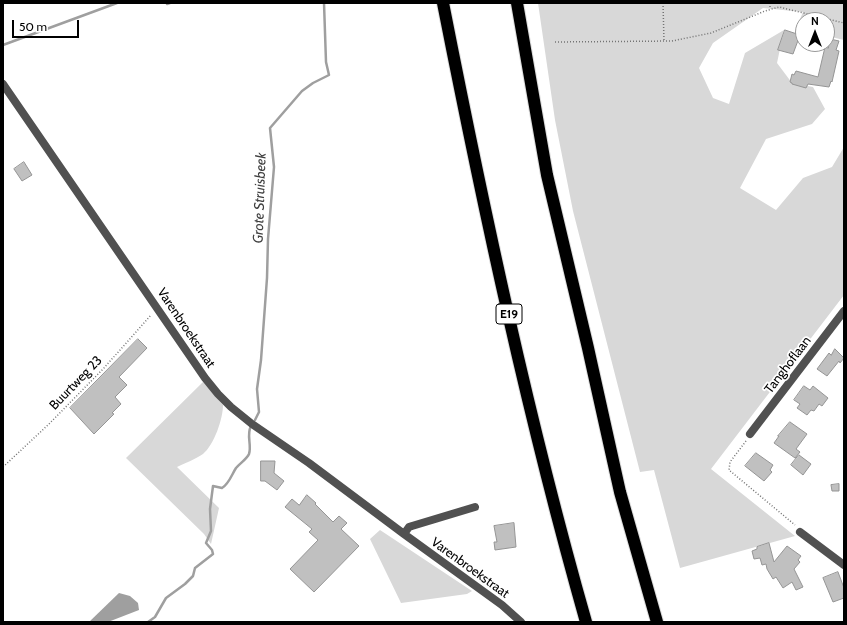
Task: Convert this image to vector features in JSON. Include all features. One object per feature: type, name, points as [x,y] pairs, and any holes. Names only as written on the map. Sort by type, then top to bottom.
[{"type":"highway","name":"E19","points":[[444,3],[471,144],[531,416],[586,622]]},
{"type":"highway","points":[[517,3],[547,175],[620,492],[657,622]]},
{"type":"street","name":"Varenbroekstraat","points":[[3,84],[158,307],[205,378],[231,408],[309,463],[522,622]]},
{"type":"street","name":"Tanghoflaan","points":[[750,434],[844,311]]},
{"type":"street","name":"Varenbroekstraat","points":[[404,534],[408,528],[412,526],[475,507]]},
{"type":"street","points":[[800,532],[844,565]]},
{"type":"path","points":[[663,3],[664,41]]},
{"type":"path","points":[[770,3],[770,9]]},
{"type":"path","points":[[555,42],[672,41],[711,33],[770,9],[779,7],[844,23]]},
{"type":"path","name":"Buurtweg 23","points":[[3,467],[49,424],[158,307]]},
{"type":"path","points":[[750,434],[730,462],[729,470],[800,529],[800,532]]},
{"type":"shaded area","points":[[538,3],[844,3],[844,40],[835,38],[835,12],[803,12],[763,8],[713,43],[699,68],[713,98],[729,104],[745,53],[784,30],[777,63],[792,83],[813,87],[825,109],[812,124],[766,139],[740,188],[776,210],[803,178],[832,167],[844,147],[844,295],[711,469],[795,536],[680,568],[654,470],[640,472],[573,211],[555,120]]},
{"type":"shaded area","points":[[203,382],[223,405],[220,424],[211,445],[203,454],[177,467],[219,508],[211,544],[204,534],[126,458]]},
{"type":"shaded area","points":[[380,530],[472,591],[467,594],[401,603],[370,539]]},
{"type":"shaded area","points":[[119,593],[130,596],[138,603],[139,610],[108,622],[89,622]]},
{"type":"building","points":[[785,30],[795,33],[795,49],[793,54],[778,50]]},
{"type":"building","points":[[835,40],[839,41],[836,50],[839,51],[832,82],[831,81],[829,87],[808,84],[806,88],[790,82],[792,74],[794,75],[796,71],[818,77],[824,52],[835,52]]},
{"type":"building","points":[[24,162],[32,175],[22,181],[14,169]]},
{"type":"building","points":[[138,339],[147,348],[119,377],[127,385],[115,397],[121,404],[112,413],[114,414],[94,434],[70,408]]},
{"type":"building","points":[[835,349],[844,358],[840,363],[839,361],[827,376],[817,369],[829,353],[831,355]]},
{"type":"building","points":[[804,386],[810,390],[813,386],[828,398],[822,406],[819,404],[814,411],[811,410],[807,415],[797,408],[800,404],[794,400]]},
{"type":"building","points":[[790,422],[807,434],[796,449],[800,452],[795,458],[774,443]]},
{"type":"building","points":[[756,453],[773,465],[770,470],[772,472],[764,481],[745,466]]},
{"type":"building","points":[[799,455],[811,464],[803,475],[791,465]]},
{"type":"building","points":[[261,461],[275,461],[274,473],[284,481],[277,490],[265,481],[261,481]]},
{"type":"building","points":[[839,484],[839,491],[832,491],[831,485]]},
{"type":"building","points":[[307,495],[333,522],[339,516],[347,523],[341,529],[359,546],[314,592],[290,569],[318,540],[309,532],[312,529],[285,507],[292,499],[299,505]]},
{"type":"building","points":[[514,523],[516,547],[495,550],[494,542],[497,542],[494,526]]},
{"type":"building","points":[[769,543],[774,562],[787,546],[801,556],[798,560],[800,562],[794,569],[803,587],[796,590],[792,582],[783,588],[776,577],[773,579],[767,569],[766,564],[762,565],[760,558],[754,559],[752,551],[757,549],[757,547]]},
{"type":"building","points":[[838,572],[844,588],[844,598],[833,602],[823,578]]},
{"type":"waterway","points":[[3,45],[117,3]]},
{"type":"waterway","points":[[167,3],[170,3]]},
{"type":"waterway","name":"Grote Struisbeek","points":[[255,420],[259,412],[257,389],[261,360],[274,167],[270,128],[302,91],[313,83],[329,75],[326,62],[324,3]]},
{"type":"waterway","name":"Grote Struisbeek","points":[[148,622],[155,617],[166,598],[185,584],[193,576],[195,568],[213,554],[212,550],[206,543],[211,531],[210,509],[213,486],[222,488],[236,468],[248,456],[250,451],[249,433],[251,426]]}]
